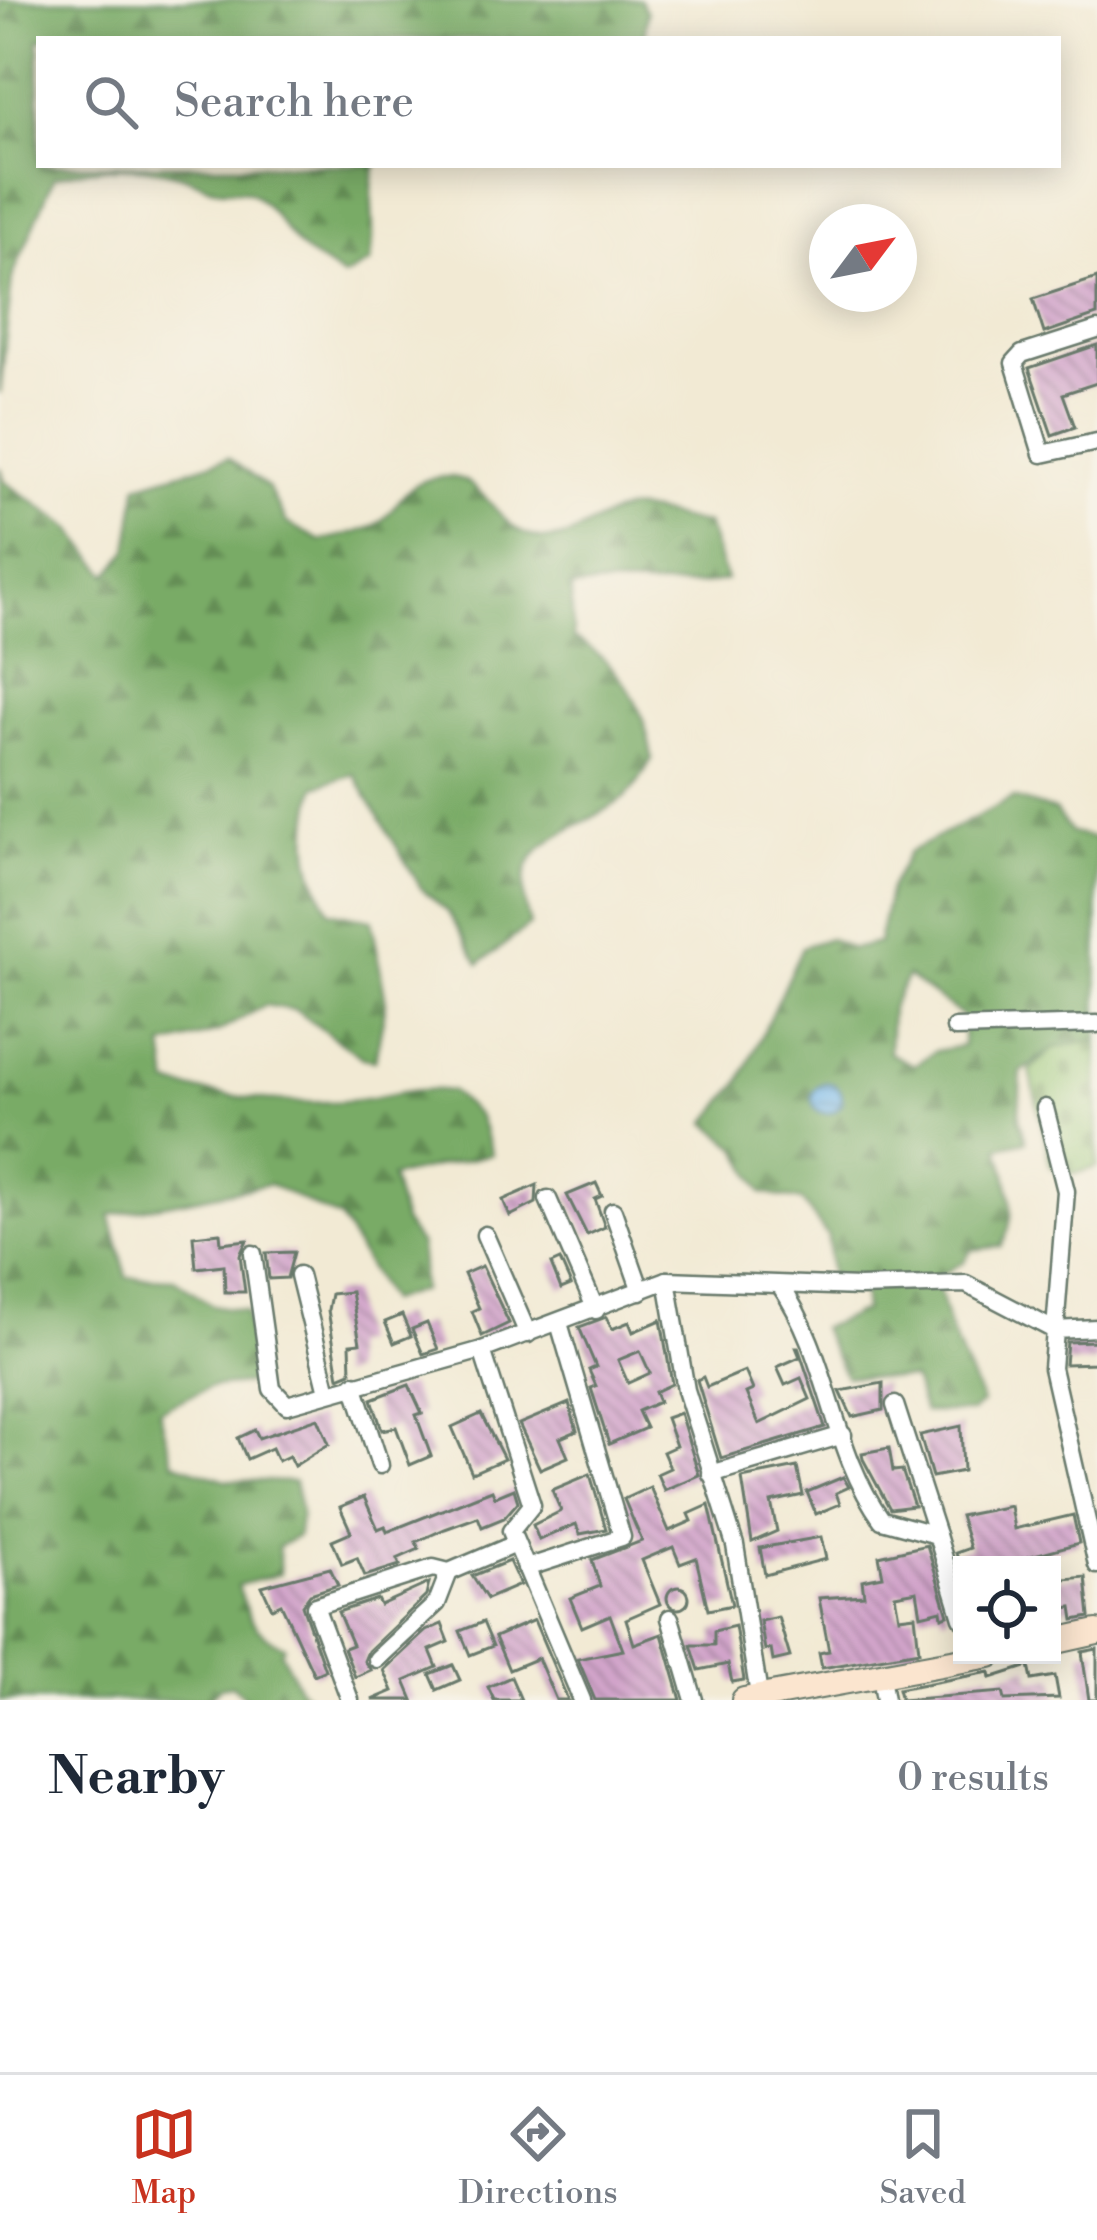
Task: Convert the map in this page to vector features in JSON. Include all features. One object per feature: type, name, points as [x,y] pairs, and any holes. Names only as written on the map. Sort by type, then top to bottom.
[{"type":"main road","points":[[1061,1640],[1097,1632]]},
{"type":"main road","points":[[752,1698],[883,1688],[954,1664]]},
{"type":"street","points":[[1097,330],[1040,347],[1014,362],[1036,447],[1049,457],[1097,442]]},
{"type":"street","points":[[955,1028],[1097,1024]]},
{"type":"street","points":[[1045,1108],[1066,1191],[1052,1368],[1097,1565]]},
{"type":"street","points":[[548,1199],[596,1310]]},
{"type":"street","points":[[613,1211],[641,1291]]},
{"type":"street","points":[[484,1235],[528,1334]]},
{"type":"street","points":[[253,1254],[277,1400],[287,1405],[482,1350],[667,1280],[978,1286],[1054,1330],[1097,1328]]},
{"type":"street","points":[[299,1275],[328,1392]]},
{"type":"street","points":[[667,1280],[686,1390],[735,1545],[752,1698]]},
{"type":"street","points":[[779,1285],[812,1341],[843,1435],[879,1516],[937,1535]]},
{"type":"street","points":[[526,1568],[622,1538],[559,1323]]},
{"type":"street","points":[[482,1350],[532,1505],[511,1531],[582,1700]]},
{"type":"street","points":[[354,1384],[380,1465]]},
{"type":"street","points":[[895,1405],[953,1588]]},
{"type":"street","points":[[711,1474],[843,1435]]},
{"type":"street","points":[[350,1700],[315,1606],[433,1568],[449,1572],[515,1544]]},
{"type":"street","points":[[377,1659],[437,1603],[449,1572]]},
{"type":"street","points":[[670,1618],[694,1700]]},
{"type":"green space","points":[[0,0],[640,0],[647,12],[644,36],[36,36],[36,168],[133,168],[54,177],[12,278],[0,394]]},
{"type":"green space","points":[[133,168],[376,168],[370,263],[343,277],[304,251],[269,208],[249,192],[214,189]]},
{"type":"green space","points":[[228,458],[268,488],[287,523],[321,541],[369,528],[420,482],[449,477],[471,485],[519,531],[545,539],[569,536],[625,510],[707,524],[726,580],[687,586],[571,588],[573,638],[604,660],[628,688],[643,721],[652,759],[625,797],[534,856],[524,895],[530,925],[479,964],[448,912],[421,888],[354,774],[316,786],[309,850],[321,894],[329,911],[372,920],[386,1003],[375,1060],[363,1058],[295,1010],[265,1005],[218,1032],[164,1046],[169,1085],[213,1093],[327,1102],[451,1091],[479,1117],[492,1154],[391,1177],[403,1222],[420,1245],[422,1290],[388,1301],[340,1219],[269,1184],[110,1215],[127,1277],[174,1279],[212,1305],[246,1311],[257,1383],[211,1387],[159,1410],[173,1462],[226,1480],[294,1482],[301,1514],[297,1536],[278,1547],[280,1574],[238,1585],[253,1622],[284,1646],[281,1652],[300,1690],[313,1700],[248,1700],[232,1685],[220,1687],[208,1700],[0,1700],[0,467],[5,482],[70,527],[108,575],[128,551],[138,485]]},
{"type":"green space","points":[[1013,798],[1055,811],[1071,833],[1097,839],[1097,1044],[1092,1040],[1054,1048],[1021,1072],[1019,1118],[1026,1141],[999,1147],[1011,1198],[1007,1234],[1001,1246],[971,1250],[964,1262],[936,1277],[949,1328],[982,1403],[971,1412],[924,1412],[913,1379],[845,1376],[821,1328],[864,1311],[861,1277],[830,1277],[828,1237],[802,1201],[762,1193],[738,1148],[707,1123],[741,1080],[802,947],[829,938],[852,949],[878,943],[890,888],[909,852]],"holes":[[[907,976],[964,1017],[963,1046],[936,1051],[914,1065],[889,1053],[891,1008]]]},
{"type":"green space","points":[[1092,1040],[1097,1044],[1097,1167],[1074,1174],[1051,1167],[1030,1070],[1054,1048]]},
{"type":"water","points":[[827,1083],[838,1087],[842,1098],[838,1109],[827,1113],[816,1109],[812,1098],[816,1087]]},
{"type":"building","points":[[1097,278],[1097,315],[1044,333],[1033,299]]},
{"type":"building","points":[[1097,345],[1097,383],[1063,394],[1075,427],[1052,435],[1029,368]]},
{"type":"building","points":[[596,1183],[602,1196],[595,1199],[605,1227],[587,1235],[567,1195]]},
{"type":"building","points":[[537,1185],[536,1203],[510,1216],[503,1200]]},
{"type":"building","points":[[220,1233],[221,1243],[247,1240],[240,1255],[245,1292],[225,1292],[224,1265],[196,1268],[193,1236]]},
{"type":"building","points":[[294,1252],[287,1278],[269,1279],[266,1253]]},
{"type":"building","points":[[560,1260],[571,1285],[561,1289],[551,1264]]},
{"type":"building","points":[[482,1266],[509,1323],[482,1336],[472,1311],[479,1308],[464,1274]]},
{"type":"building","points":[[351,1292],[360,1343],[350,1344],[351,1372],[339,1377],[328,1310],[331,1294]]},
{"type":"building","points":[[402,1315],[411,1336],[394,1343],[385,1322]]},
{"type":"building","points":[[606,1317],[612,1329],[629,1322],[633,1332],[661,1320],[672,1384],[655,1392],[659,1402],[638,1411],[646,1428],[609,1444],[591,1388],[596,1386],[589,1370],[596,1367],[579,1327]],"holes":[[[640,1351],[650,1373],[628,1383],[618,1360]]]},
{"type":"building","points":[[427,1323],[438,1349],[423,1354],[412,1329]]},
{"type":"building","points":[[1097,1341],[1097,1363],[1065,1364],[1067,1342]]},
{"type":"building","points":[[798,1347],[825,1427],[721,1458],[697,1380],[703,1377],[707,1387],[745,1371],[753,1390],[746,1393],[759,1424],[810,1399],[801,1378],[785,1385],[777,1367],[800,1357]]},
{"type":"building","points":[[883,1383],[883,1410],[852,1417],[840,1391]]},
{"type":"building","points":[[409,1385],[422,1413],[416,1415],[431,1456],[410,1465],[396,1427],[382,1430],[372,1399]]},
{"type":"building","points":[[569,1403],[577,1431],[560,1438],[568,1457],[540,1469],[519,1424]]},
{"type":"building","points":[[680,1413],[699,1475],[664,1490],[657,1474],[670,1468],[663,1452],[676,1446],[666,1418]]},
{"type":"building","points":[[481,1414],[504,1459],[472,1473],[452,1427]]},
{"type":"building","points":[[318,1418],[329,1444],[294,1466],[289,1456],[278,1461],[272,1448],[247,1459],[238,1438],[255,1430],[259,1438]]},
{"type":"building","points":[[961,1426],[963,1471],[932,1477],[920,1435]]},
{"type":"building","points":[[889,1448],[893,1471],[902,1470],[914,1506],[890,1509],[863,1459],[862,1453]]},
{"type":"building","points":[[797,1467],[803,1495],[771,1502],[777,1531],[752,1542],[742,1478]]},
{"type":"building","points":[[590,1474],[606,1529],[580,1534],[576,1524],[539,1540],[533,1525],[561,1511],[552,1490]]},
{"type":"building","points":[[843,1477],[849,1487],[836,1493],[840,1504],[816,1514],[807,1492]]},
{"type":"building","points":[[650,1487],[669,1531],[692,1521],[689,1514],[709,1505],[732,1605],[708,1610],[696,1558],[680,1564],[673,1547],[642,1560],[660,1604],[626,1619],[634,1644],[662,1634],[681,1700],[595,1700],[578,1659],[623,1650],[610,1615],[582,1627],[570,1598],[600,1586],[592,1560],[642,1541],[624,1499]]},
{"type":"building","points":[[514,1489],[518,1502],[504,1518],[482,1527],[478,1517],[445,1529],[416,1542],[419,1549],[397,1559],[400,1565],[365,1576],[357,1558],[342,1564],[332,1540],[351,1532],[340,1507],[364,1497],[378,1529],[385,1526],[387,1532],[492,1490],[495,1497]]},
{"type":"building","points":[[1010,1506],[1014,1529],[1073,1515],[1079,1543],[1031,1556],[957,1556],[970,1548],[960,1516]]},
{"type":"building","points":[[821,1537],[826,1559],[765,1575],[760,1548]]},
{"type":"building","points":[[927,1545],[948,1615],[942,1617],[941,1610],[921,1615],[917,1591],[895,1595],[899,1617],[915,1615],[919,1651],[822,1668],[819,1653],[829,1651],[819,1598],[864,1595],[862,1580],[883,1576],[879,1556]]},
{"type":"building","points":[[509,1561],[520,1585],[487,1599],[472,1576]]},
{"type":"building","points":[[330,1568],[338,1585],[310,1594],[302,1605],[325,1670],[314,1675],[281,1604],[272,1608],[262,1586]]},
{"type":"building","points":[[1086,1577],[1090,1617],[1074,1620],[1072,1607],[1061,1608],[1061,1579]]},
{"type":"building","points":[[429,1583],[426,1596],[368,1651],[364,1661],[371,1670],[355,1677],[344,1648],[352,1645],[338,1612],[377,1599],[380,1605]]},
{"type":"building","points":[[678,1587],[689,1598],[678,1609],[667,1598]]},
{"type":"building","points":[[778,1617],[790,1657],[773,1661],[771,1649],[765,1650],[760,1621]]},
{"type":"building","points":[[534,1620],[568,1700],[556,1700],[538,1658],[509,1670],[495,1637]]},
{"type":"building","points":[[483,1622],[493,1646],[470,1655],[460,1631]]},
{"type":"building","points":[[442,1624],[449,1642],[430,1650],[437,1667],[405,1681],[413,1700],[372,1700],[393,1691],[384,1670],[426,1631]]},
{"type":"building","points":[[735,1626],[744,1680],[732,1682],[728,1664],[699,1670],[691,1645],[714,1645],[714,1631]]},
{"type":"building","points":[[1097,1649],[1097,1700],[1089,1700],[1082,1652]]},
{"type":"building","points":[[453,1665],[460,1680],[437,1690],[430,1674]]},
{"type":"building","points":[[1029,1666],[1032,1680],[1055,1676],[1059,1698],[1005,1700],[1003,1692],[901,1700],[898,1689],[990,1672],[991,1678]]},
{"type":"building","points":[[511,1677],[521,1700],[494,1700],[488,1687]]}]
